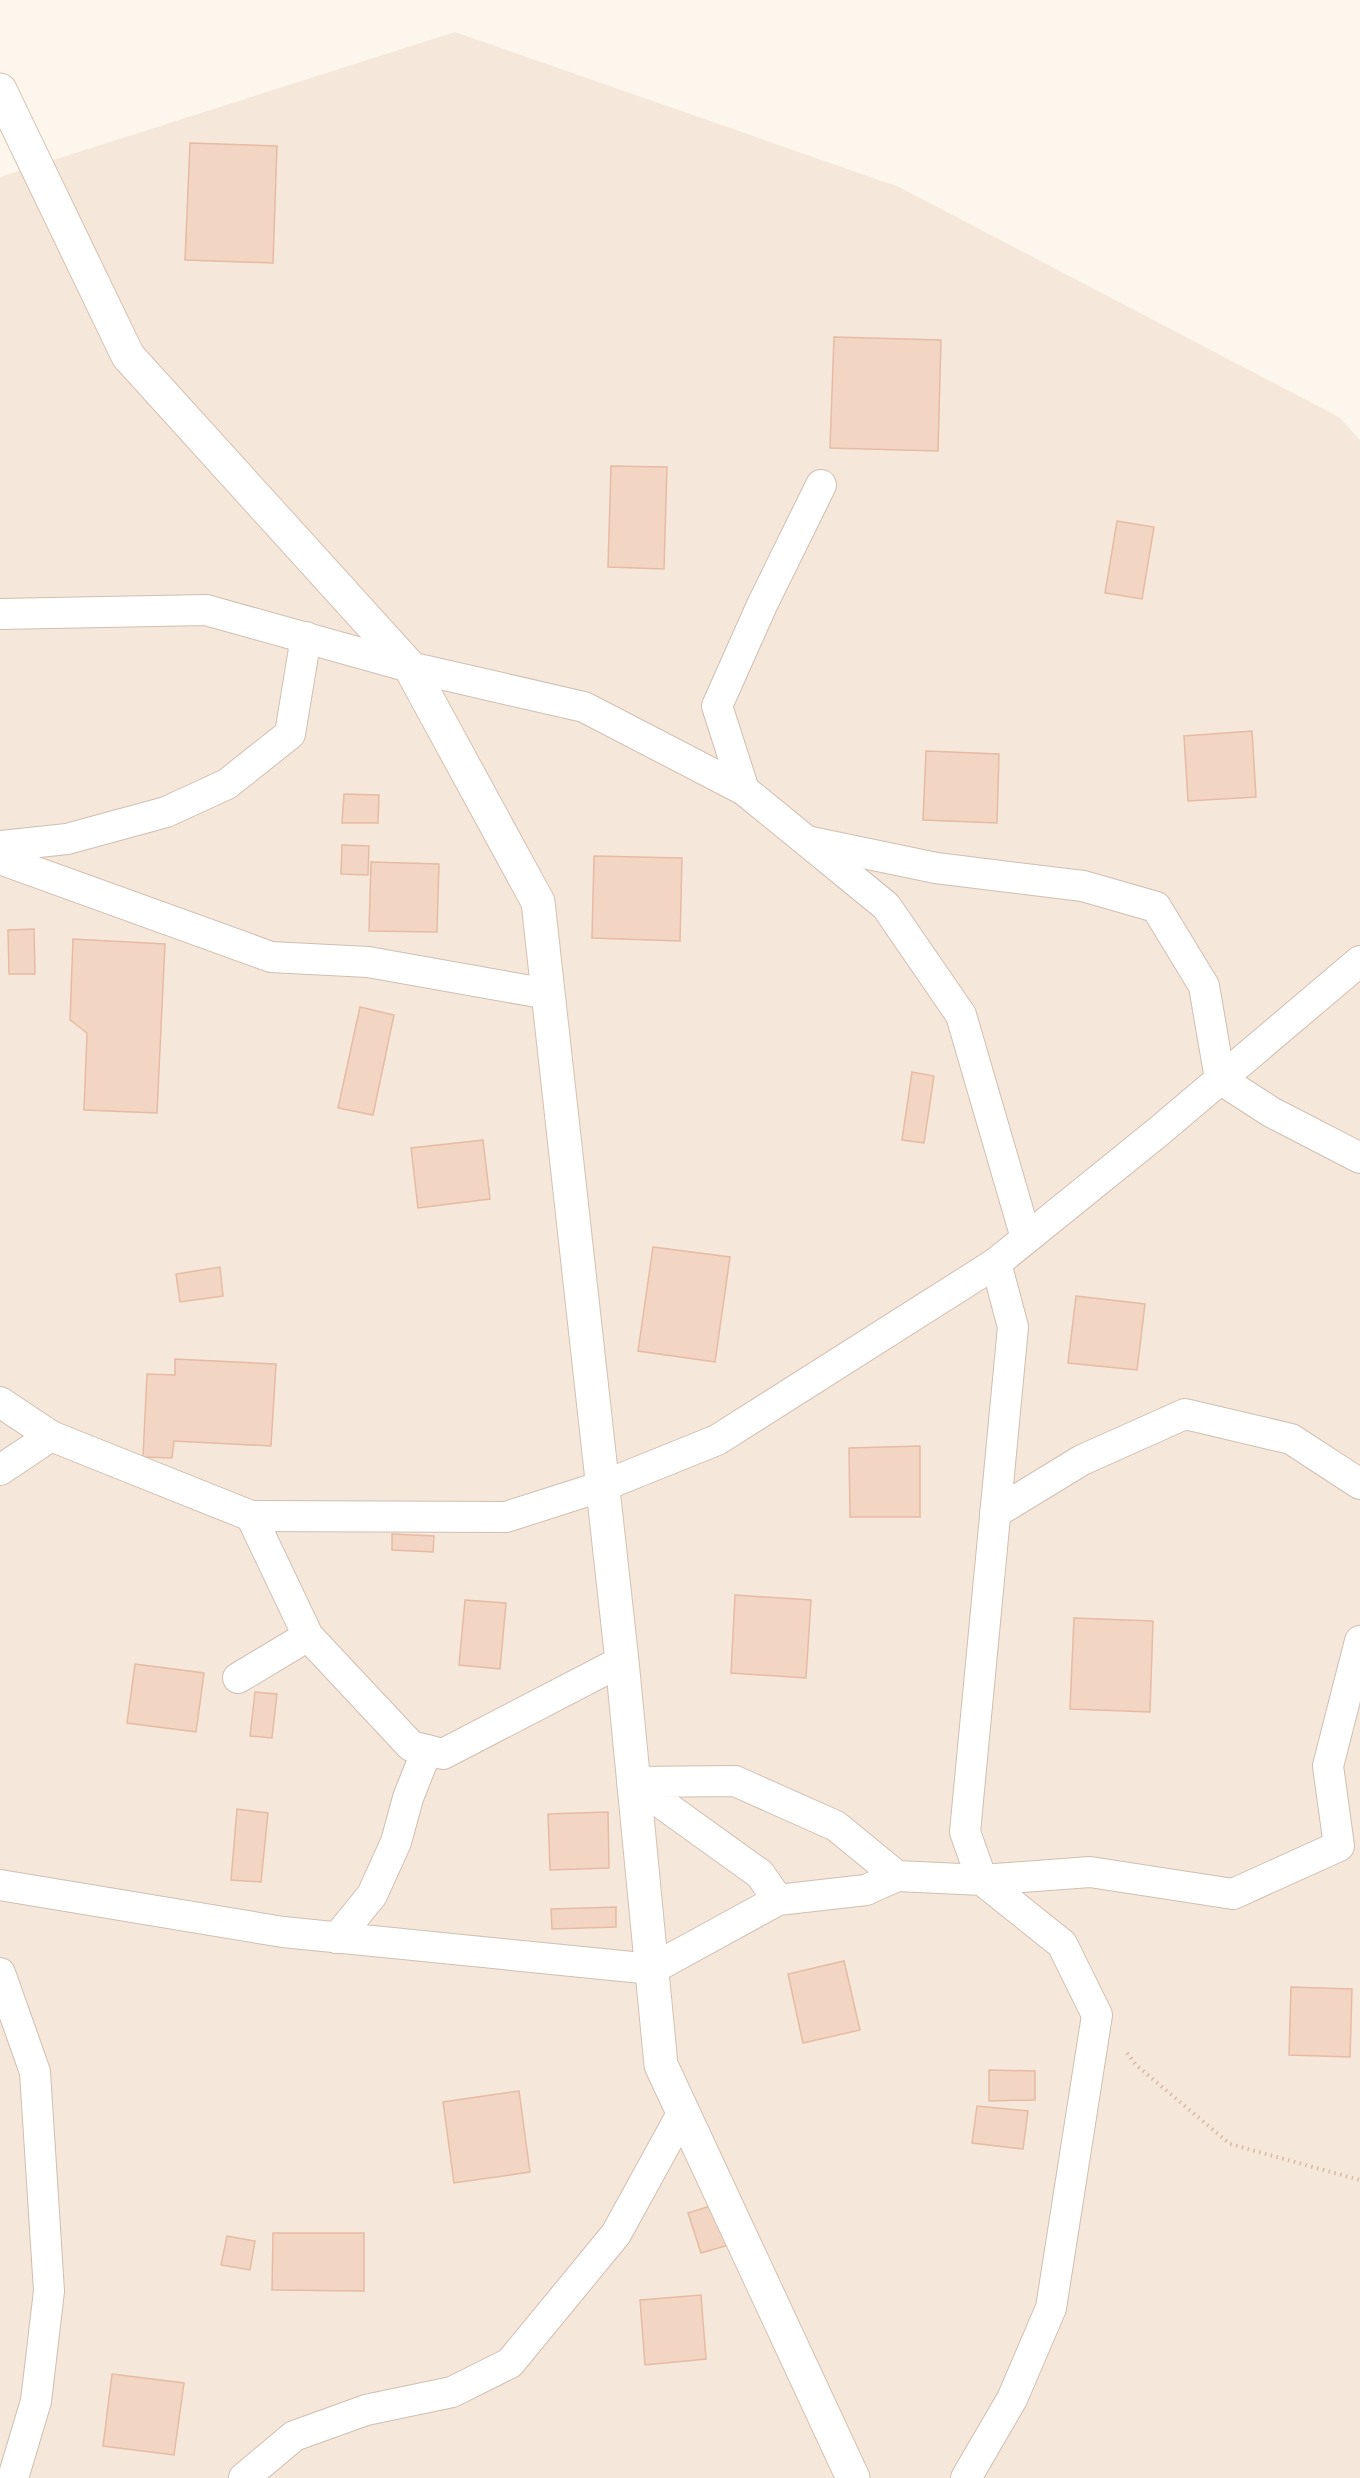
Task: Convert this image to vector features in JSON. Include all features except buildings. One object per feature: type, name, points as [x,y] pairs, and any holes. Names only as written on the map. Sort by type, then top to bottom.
[{"type":"street","points":[[0,90],[128,356],[410,667],[538,902],[622,1661],[661,2065],[853,2478]]},
{"type":"street","points":[[744,790],[717,706],[762,604],[821,486]]},
{"type":"street","points":[[0,614],[206,610],[410,667],[584,707],[744,790],[886,906],[961,1015],[1026,1238]]},
{"type":"street","points":[[0,846],[67,839],[166,812],[227,784],[290,734],[306,637]]},
{"type":"street","points":[[807,841],[936,868],[1083,886],[1156,907],[1204,986],[1220,1079],[1271,1112],[1360,1158]]},
{"type":"street","points":[[0,859],[270,957],[369,962],[548,994]]},
{"type":"street","points":[[0,1402],[51,1436],[251,1516],[506,1517],[603,1486],[717,1440],[996,1263],[1360,962]]},
{"type":"street","points":[[966,2478],[1012,2399],[1050,2308],[1097,2014],[1062,1944],[982,1880],[965,1832],[1013,1327],[996,1263]]},
{"type":"street","points":[[995,1513],[1082,1460],[1185,1414],[1292,1439],[1360,1484]]},
{"type":"street","points":[[0,1470],[51,1436]]},
{"type":"street","points":[[251,1516],[308,1636],[411,1746],[443,1754],[622,1661]]},
{"type":"street","points":[[238,1678],[308,1636]]},
{"type":"street","points":[[0,1885],[283,1932],[652,1969],[778,1899],[866,1890],[897,1876],[982,1880],[1090,1872],[1233,1894],[1339,1846],[1328,1766],[1360,1641]]},
{"type":"street","points":[[337,1938],[372,1896],[396,1842],[408,1798],[427,1750]]},
{"type":"street","points":[[632,1782],[735,1781],[836,1826],[897,1876]]},
{"type":"street","points":[[632,1782],[760,1874],[778,1899]]},
{"type":"street","points":[[0,1973],[35,2072],[49,2291],[36,2401],[13,2478]]},
{"type":"street","points":[[244,2478],[294,2436],[366,2410],[453,2392],[510,2363],[616,2234],[683,2112]]},
{"type":"path","points":[[1097,2014],[1136,2065],[1230,2144],[1360,2180]]},
{"type":"shaded area","points":[[455,32],[899,187],[1339,417],[1360,440],[1360,2478],[0,2478],[0,177]]}]
